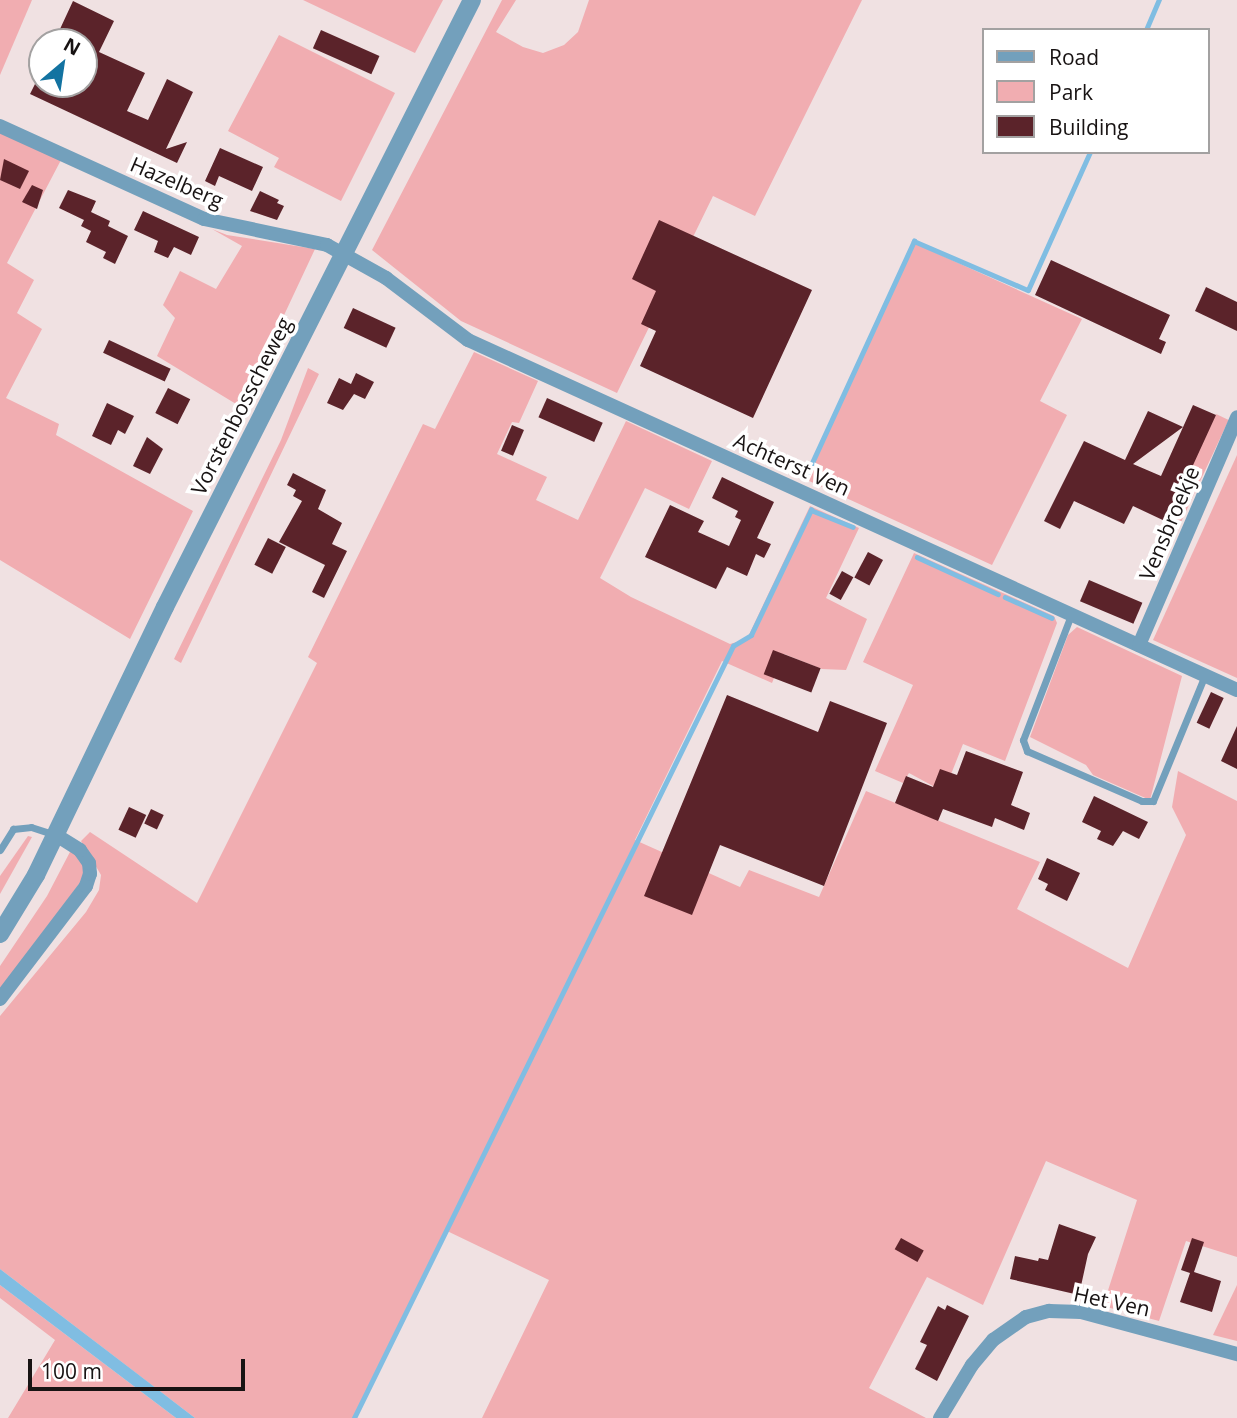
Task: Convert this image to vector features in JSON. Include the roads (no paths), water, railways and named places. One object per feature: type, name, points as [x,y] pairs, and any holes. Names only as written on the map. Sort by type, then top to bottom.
[{"type":"street","name":"Vorstenbosscheweg","points":[[0,934],[29,887],[56,835],[165,607],[472,0]]},
{"type":"street","name":"Hazelberg","points":[[0,126],[204,219],[309,239],[344,253]]},
{"type":"street","name":"Achterst Ven","points":[[344,253],[386,278],[468,340],[1237,690]]},
{"type":"street","name":"Vensbroekje","points":[[1139,645],[1237,417]]},
{"type":"street","points":[[0,999],[86,886],[90,874],[89,863],[80,850],[56,835]]},
{"type":"street","name":"Het Ven","points":[[940,1418],[972,1365],[993,1340],[1026,1317],[1049,1311],[1081,1312],[1237,1354]]},
{"type":"lane","points":[[1072,614],[1023,740],[1027,751],[1142,801],[1153,801],[1205,675]]},
{"type":"lane","points":[[0,850],[13,829],[31,827],[56,835]]},
{"type":"water","points":[[0,1269],[195,1418],[176,1418],[0,1285]]},
{"type":"waterway","points":[[1147,28],[1159,0]]},
{"type":"waterway","points":[[805,478],[914,241],[1028,290],[1089,154]]},
{"type":"waterway","points":[[354,1418],[733,646],[751,635],[811,510],[853,527]]},
{"type":"waterway","points":[[917,557],[998,594]]},
{"type":"waterway","points":[[1005,597],[1052,618]]}]
